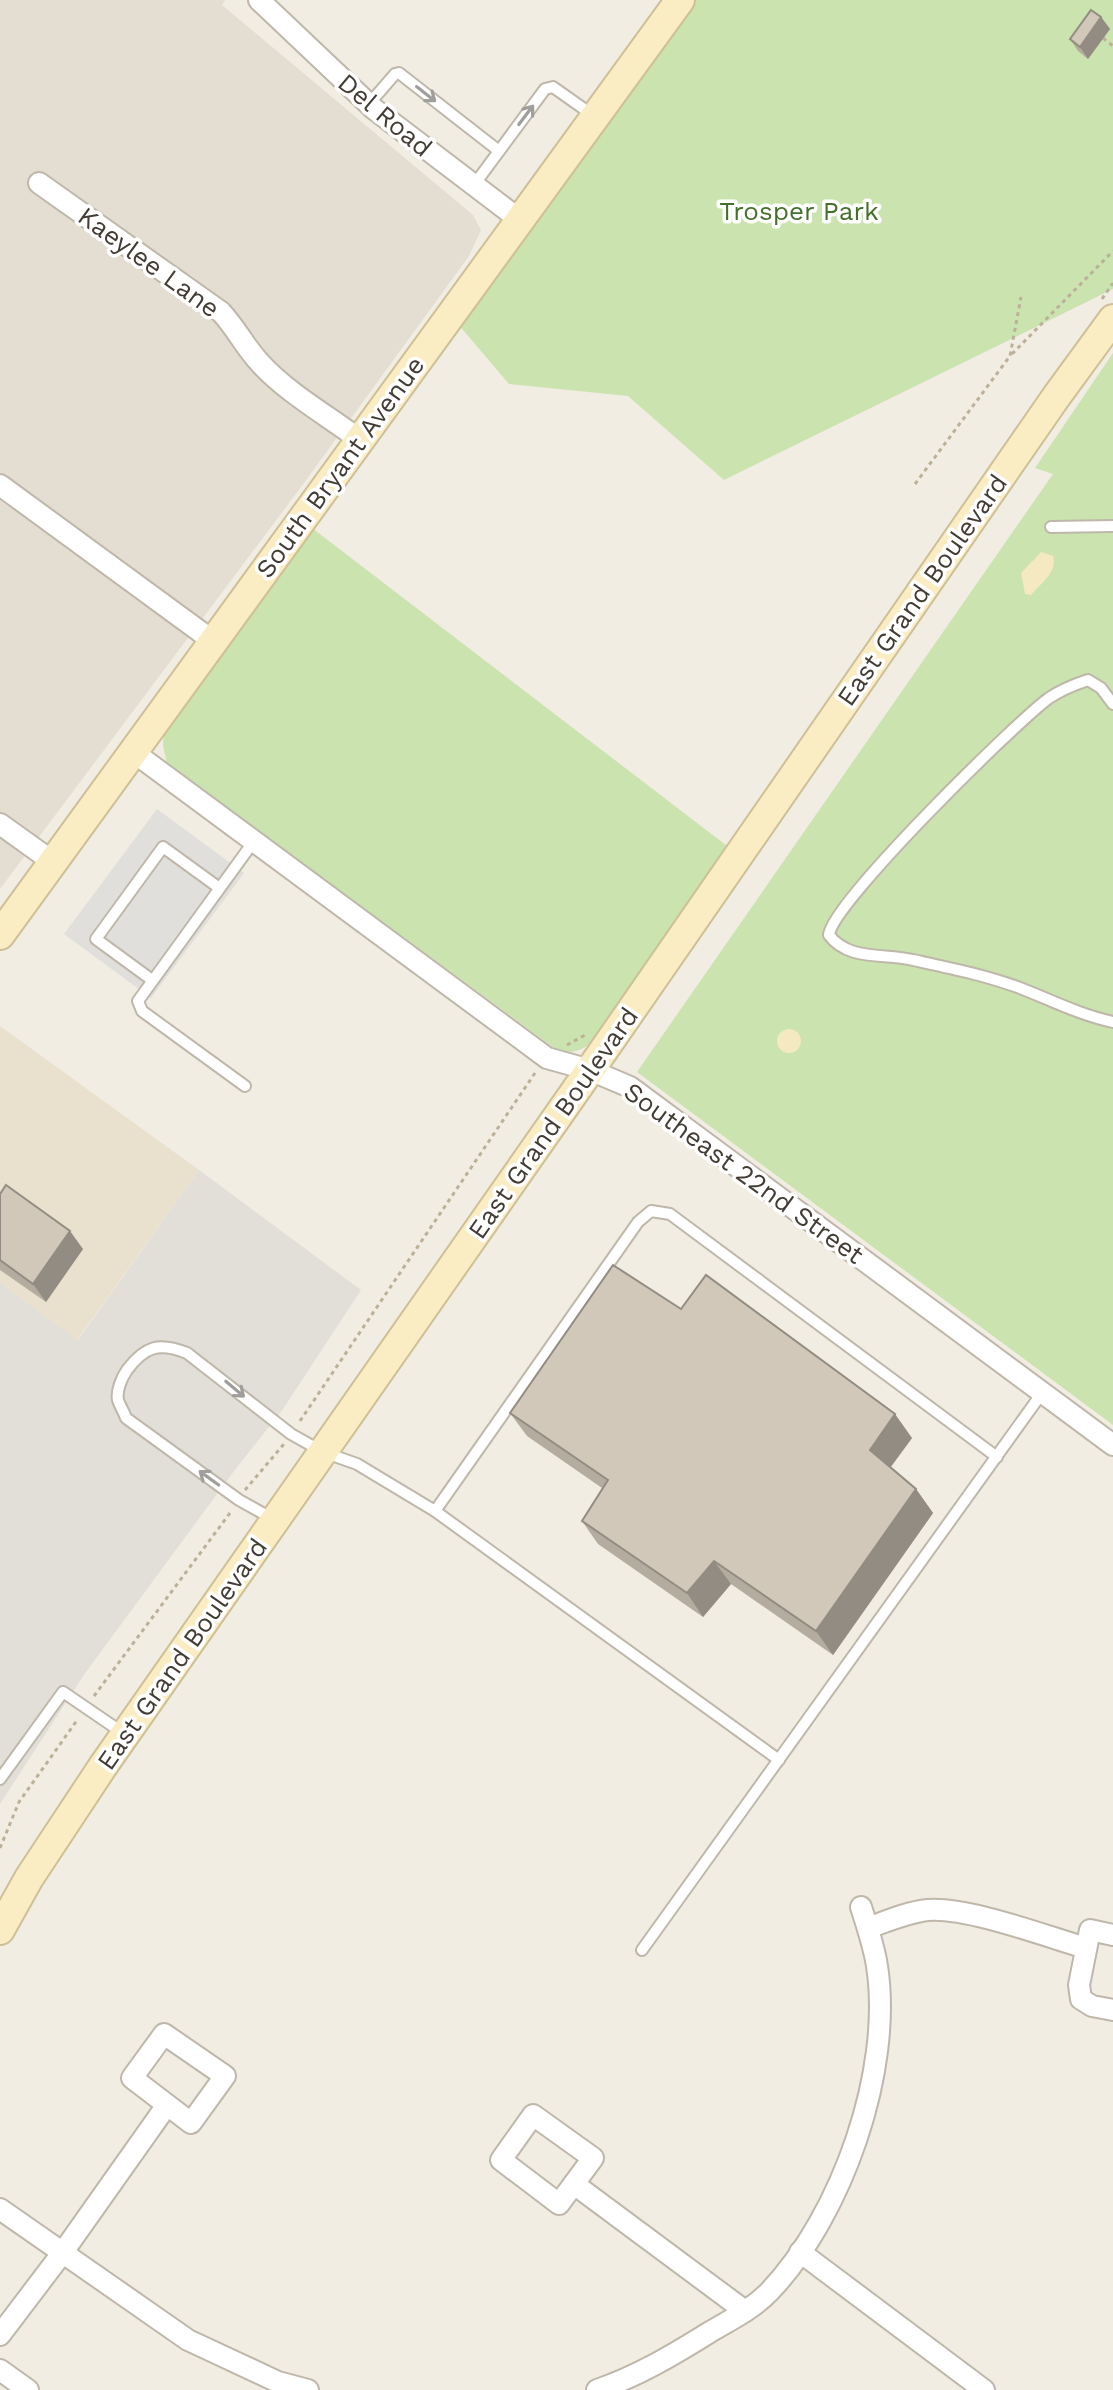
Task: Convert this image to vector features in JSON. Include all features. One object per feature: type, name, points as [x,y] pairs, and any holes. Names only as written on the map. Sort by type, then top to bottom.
[{"type":"street","name":"Del Road","points":[[259,0],[369,104],[520,220]]},
{"type":"street","name":"South Bryant Avenue","points":[[0,935],[680,0]]},
{"type":"street","name":"Kaeylee Lane","points":[[39,183],[221,312],[272,375],[360,440]]},
{"type":"street","name":"East Grand Boulevard","points":[[0,1930],[29,1878],[125,1734],[1113,319]]},
{"type":"street","points":[[0,485],[213,641]]},
{"type":"street","name":"Southeast 22nd Street","points":[[132,751],[547,1058],[590,1070],[630,1087],[1113,1445]]},
{"type":"street","points":[[0,824],[53,862]]},
{"type":"street","points":[[597,2390],[667,2360],[745,2311],[769,2291],[800,2252],[834,2195],[870,2099],[880,2013],[877,1966],[861,1907]]},
{"type":"street","points":[[868,1928],[929,1910],[972,1915],[1086,1948]]},
{"type":"street","points":[[1113,1935],[1090,1930],[1079,1985],[1081,1999],[1092,2006],[1113,2010]]},
{"type":"street","points":[[164,2034],[225,2076],[191,2123],[167,2105],[132,2078],[164,2034]]},
{"type":"street","points":[[0,2335],[167,2105]]},
{"type":"street","points":[[533,2115],[593,2158],[574,2184],[559,2204],[501,2160],[533,2115]]},
{"type":"street","points":[[574,2184],[745,2311]]},
{"type":"street","points":[[0,2209],[188,2340],[278,2382],[308,2390]]},
{"type":"street","points":[[800,2252],[984,2390]]},
{"type":"street","points":[[0,2370],[28,2390]]},
{"type":"lane","points":[[369,104],[399,73],[499,151]]},
{"type":"lane","points":[[474,185],[545,89],[553,87],[595,117]]},
{"type":"lane","points":[[1051,527],[1113,526]]},
{"type":"lane","points":[[1113,704],[1101,688],[1088,680],[1069,686],[1049,698],[1009,732],[905,838],[843,907],[829,926],[829,935],[836,945],[847,951],[899,956],[979,974],[1113,1022]]},
{"type":"lane","points":[[245,1086],[142,1011],[138,1001],[254,841]]},
{"type":"lane","points":[[152,980],[96,939],[163,847],[218,887]]},
{"type":"lane","points":[[435,1511],[638,1222],[651,1211],[670,1214],[997,1457]]},
{"type":"lane","points":[[275,1520],[239,1500],[126,1418],[117,1398],[122,1376],[139,1354],[170,1346],[198,1361],[291,1434],[323,1452],[357,1464],[435,1511],[779,1760]]},
{"type":"lane","points":[[642,1950],[1042,1393]]},
{"type":"lane","points":[[0,1779],[63,1692],[125,1734]]},
{"type":"path","points":[[1103,38],[1113,46]]},
{"type":"path","points":[[915,484],[1010,356],[1113,251]]},
{"type":"path","points":[[1010,356],[1021,297]]},
{"type":"shaded area","points":[[0,0],[225,0],[222,5],[473,215],[481,230],[469,256],[304,483],[0,889]]},
{"type":"shaded area","points":[[157,809],[244,873],[151,998],[64,934]]},
{"type":"shaded area","points":[[0,1026],[199,1170],[77,1340],[0,1283]]},
{"type":"shaded area","points":[[199,1170],[361,1290],[283,1409],[83,1676],[0,1804],[0,1283],[78,1340]]},
{"type":"green space","name":"Trosper Park","points":[[694,0],[1113,0],[1113,289],[724,480],[628,396],[509,384],[458,324]]},
{"type":"green space","points":[[1113,353],[1113,1425],[637,1072],[1053,474],[1035,468]]},
{"type":"green space","points":[[312,528],[731,849],[601,1035],[581,1049],[570,1052],[557,1050],[167,763],[163,746],[164,729]]},
{"type":"sand","points":[[1041,552],[1053,556],[1053,567],[1031,595],[1025,594],[1021,573]]},
{"type":"sand","points":[[789,1029],[797,1033],[801,1041],[797,1049],[789,1053],[781,1049],[777,1041],[781,1033]]},
{"type":"building","points":[[1091,10],[1101,17],[1080,47],[1070,39]]},
{"type":"building","points":[[6,1185],[70,1231],[33,1284],[0,1260],[0,1194]]},
{"type":"building","points":[[613,1265],[681,1309],[706,1275],[895,1414],[870,1450],[916,1489],[816,1631],[714,1561],[687,1593],[582,1521],[608,1480],[510,1413]]}]
